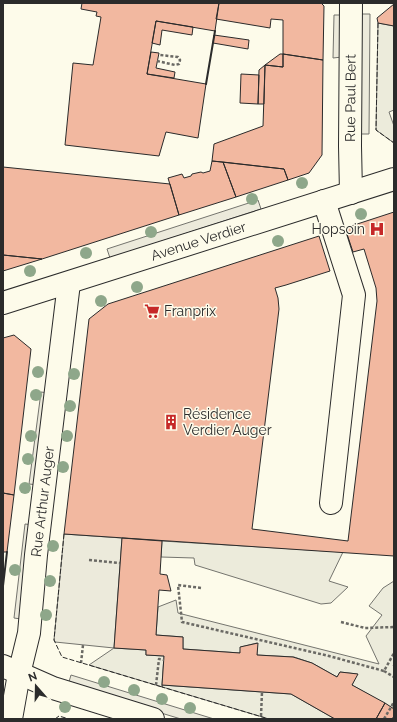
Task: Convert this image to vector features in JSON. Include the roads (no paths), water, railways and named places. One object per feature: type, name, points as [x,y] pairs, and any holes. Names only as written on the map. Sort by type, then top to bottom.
[{"type":"street","name":"Rue Paul Bert","points":[[351,3],[351,193]]},
{"type":"street","name":"Avenue Verdier","points":[[3,303],[394,179]]},
{"type":"street","points":[[324,201],[354,295],[331,503]]},
{"type":"street","name":"Rue Arthur Auger","points":[[11,719],[11,670],[29,633],[36,555],[69,282]]},
{"type":"street","points":[[11,670],[53,688],[153,719]]},
{"type":"place","name":"Hopsoin","points":[[377,229]]},
{"type":"place","name":"Franprix","points":[[152,311]]},
{"type":"place","name":"Résidence Verdier Auger","points":[[171,422]]}]
